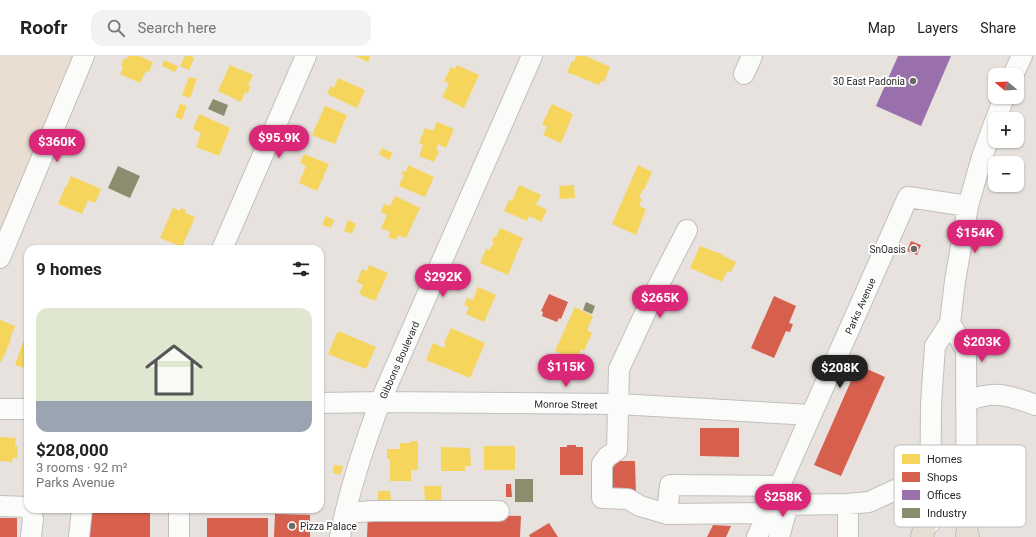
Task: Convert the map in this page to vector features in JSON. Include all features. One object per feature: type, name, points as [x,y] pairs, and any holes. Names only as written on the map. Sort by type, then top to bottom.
[{"type":"main road","points":[[922,537],[924,527]]},
{"type":"street","points":[[0,258],[84,56]]},
{"type":"street","points":[[224,245],[306,56]]},
{"type":"street","name":"Gibbons Boulevard","points":[[340,537],[353,479],[380,402],[532,56]]},
{"type":"street","points":[[1016,68],[1022,56]]},
{"type":"street","points":[[931,445],[931,404],[935,346],[950,323],[955,282],[968,206],[988,140]]},
{"type":"street","name":"Parks Avenue","points":[[757,537],[778,509],[779,486],[908,197],[968,206]]},
{"type":"street","points":[[687,230],[654,294],[620,369],[618,450],[607,457],[602,464],[602,498],[628,499],[640,506],[668,514],[778,509],[848,509],[869,502],[894,490]]},
{"type":"street","points":[[950,323],[966,350],[966,445]]},
{"type":"street","points":[[966,401],[981,396],[998,395],[1013,396],[1036,405]]},
{"type":"street","name":"Monroe Street","points":[[324,403],[618,404],[811,415]]},
{"type":"street","points":[[0,409],[24,409]]},
{"type":"street","points":[[668,514],[670,485],[779,486]]},
{"type":"street","points":[[0,506],[24,507]]},
{"type":"street","points":[[778,509],[779,537]]},
{"type":"street","points":[[848,509],[848,537]]},
{"type":"street","points":[[345,513],[373,511],[500,511]]},
{"type":"street","points":[[32,513],[34,519],[32,537]]},
{"type":"street","points":[[79,537],[82,513]]},
{"type":"street","points":[[179,513],[179,537]]},
{"type":"shaded area","points":[[0,56],[74,56],[0,236]]},
{"type":"building: Homes","points":[[128,56],[139,56],[153,62],[149,72],[146,71],[140,83],[120,74],[123,67],[121,66],[124,58],[127,59]]},
{"type":"building: Homes","points":[[185,56],[191,56],[194,58],[189,70],[180,66]]},
{"type":"building: Homes","points":[[355,56],[370,56],[368,62]]},
{"type":"building: Homes","points":[[576,56],[586,56],[610,67],[604,82],[601,81],[599,85],[567,72]]},
{"type":"building: Homes","points":[[164,60],[178,66],[175,72],[162,66]]},
{"type":"building: Homes","points":[[230,65],[253,75],[248,85],[251,86],[248,93],[245,92],[241,102],[218,91]]},
{"type":"building: Homes","points":[[457,65],[479,75],[464,108],[442,97],[449,83],[444,81],[451,67],[455,69]]},
{"type":"building: Homes","points":[[189,77],[197,79],[190,98],[182,95]]},
{"type":"building: Homes","points":[[338,78],[365,90],[357,108],[327,94],[331,86],[334,88]]},
{"type":"building: Homes","points":[[180,104],[187,106],[182,120],[175,117]]},
{"type":"building: Homes","points":[[552,104],[573,114],[561,143],[543,135],[547,127],[542,124]]},
{"type":"building: Homes","points":[[325,106],[347,115],[335,144],[312,135]]},
{"type":"building: Homes","points":[[199,114],[230,128],[219,156],[196,147],[201,133],[193,129]]},
{"type":"building: Homes","points":[[437,122],[454,129],[446,148],[438,144],[436,150],[439,151],[434,162],[419,156],[423,145],[419,143],[425,128],[433,131]]},
{"type":"building: Homes","points":[[382,148],[393,153],[389,160],[379,154]]},
{"type":"building: Homes","points":[[304,154],[329,164],[317,191],[299,183],[306,166],[300,163]]},
{"type":"building: Homes","points":[[408,165],[434,177],[425,197],[399,186],[404,175],[401,174],[403,171],[406,172]]},
{"type":"building: Homes","points":[[638,165],[652,172],[639,198],[642,199],[639,206],[646,209],[636,235],[612,224]]},
{"type":"building: Homes","points":[[71,176],[101,189],[95,203],[88,200],[82,214],[58,204]]},
{"type":"building: Homes","points":[[519,185],[541,195],[535,204],[547,210],[541,222],[529,216],[527,221],[504,211],[509,200],[512,201]]},
{"type":"building: Homes","points":[[574,185],[575,198],[560,199],[559,186]]},
{"type":"building: Homes","points":[[395,196],[420,208],[406,238],[398,235],[396,240],[388,237],[390,232],[381,228],[387,215],[381,212],[384,204],[390,206]]},
{"type":"building: Homes","points":[[173,208],[180,211],[181,208],[186,210],[185,213],[195,217],[183,245],[177,245],[160,238]]},
{"type":"building: Homes","points":[[326,216],[334,220],[331,228],[322,225]]},
{"type":"building: Homes","points":[[348,220],[356,224],[352,234],[344,231]]},
{"type":"building: Homes","points":[[500,228],[523,238],[508,275],[480,263],[486,249],[490,250],[494,242],[492,241],[494,236],[496,237]]},
{"type":"building: Homes","points":[[700,246],[724,255],[723,256],[736,262],[731,272],[727,271],[722,282],[690,268]]},
{"type":"building: Homes","points":[[369,265],[388,273],[375,301],[359,294],[363,285],[357,282],[362,269],[367,271]]},
{"type":"building: Homes","points":[[478,287],[496,295],[484,322],[466,314],[469,307],[464,305],[467,298],[473,300]]},
{"type":"building: Homes","points":[[575,307],[593,316],[587,330],[592,333],[584,351],[581,349],[576,360],[555,351]]},
{"type":"building: Homes","points":[[0,320],[15,326],[10,339],[11,340],[1,362],[0,362]]},
{"type":"building: Homes","points":[[451,328],[485,343],[470,378],[426,360],[433,343],[444,348],[446,344],[444,343]]},
{"type":"building: Homes","points":[[338,331],[376,347],[366,369],[328,354]]},
{"type":"building: Homes","points":[[23,342],[24,368],[15,365]]},
{"type":"building: Homes","points":[[0,437],[16,438],[15,446],[18,447],[17,458],[13,458],[12,462],[0,461]]},
{"type":"building: Homes","points":[[411,441],[418,441],[418,470],[411,470],[411,481],[390,481],[390,459],[387,459],[387,449],[400,449],[400,443],[411,443]]},
{"type":"building: Homes","points":[[484,446],[515,446],[515,470],[484,470]]},
{"type":"building: Homes","points":[[441,447],[470,448],[471,466],[465,466],[465,471],[441,471]]},
{"type":"building: Homes","points":[[334,465],[343,466],[340,475],[333,473]]},
{"type":"building: Homes","points":[[424,486],[441,486],[442,505],[434,506],[434,501],[425,501]]},
{"type":"building: Homes","points":[[378,491],[390,491],[390,503],[378,507]]},
{"type":"building: Shops","points":[[911,241],[921,245],[917,255],[907,251]]},
{"type":"building: Shops","points":[[549,294],[568,302],[561,319],[559,318],[557,322],[542,316],[543,312],[541,311]]},
{"type":"building: Shops","points":[[774,296],[796,306],[789,323],[793,324],[790,332],[786,331],[774,358],[751,348]]},
{"type":"building: Shops","points":[[858,365],[885,377],[841,476],[814,465]]},
{"type":"building: Shops","points":[[700,428],[739,428],[739,457],[700,456]]},
{"type":"building: Shops","points":[[567,445],[583,447],[583,475],[560,475],[560,447],[567,447]]},
{"type":"building: Shops","points":[[607,461],[635,461],[636,495],[607,495]]},
{"type":"building: Shops","points":[[506,484],[511,484],[512,497],[506,497]]},
{"type":"building: Shops","points":[[90,513],[150,513],[150,537],[90,537]]},
{"type":"building: Shops","points":[[368,513],[521,516],[520,537],[367,537]]},
{"type":"building: Shops","name":"Pizza Palace","points":[[275,514],[310,515],[310,537],[274,537]]},
{"type":"building: Shops","points":[[0,518],[17,518],[17,537],[0,537]]},
{"type":"building: Shops","points":[[207,518],[268,518],[268,537],[207,537]]},
{"type":"building: Shops","points":[[549,523],[558,537],[530,537],[529,535]]},
{"type":"building: Shops","points":[[713,525],[731,526],[726,537],[707,537]]},
{"type":"building: Offices","name":"30 East Padonia","points":[[898,56],[951,56],[921,126],[876,106]]},
{"type":"building: Industry","points":[[213,99],[228,105],[224,116],[208,109]]},
{"type":"building: Industry","points":[[118,166],[140,176],[130,198],[108,188]]},
{"type":"building: Industry","points":[[586,302],[595,306],[592,314],[583,310]]},
{"type":"building: Industry","points":[[515,479],[533,479],[533,502],[515,502]]},
{"type":"place","name":"30 East Padonia","points":[[913,81]]},
{"type":"place","name":"SnOasis","points":[[914,249]]},
{"type":"place","name":"Pizza Palace","points":[[292,526]]}]
